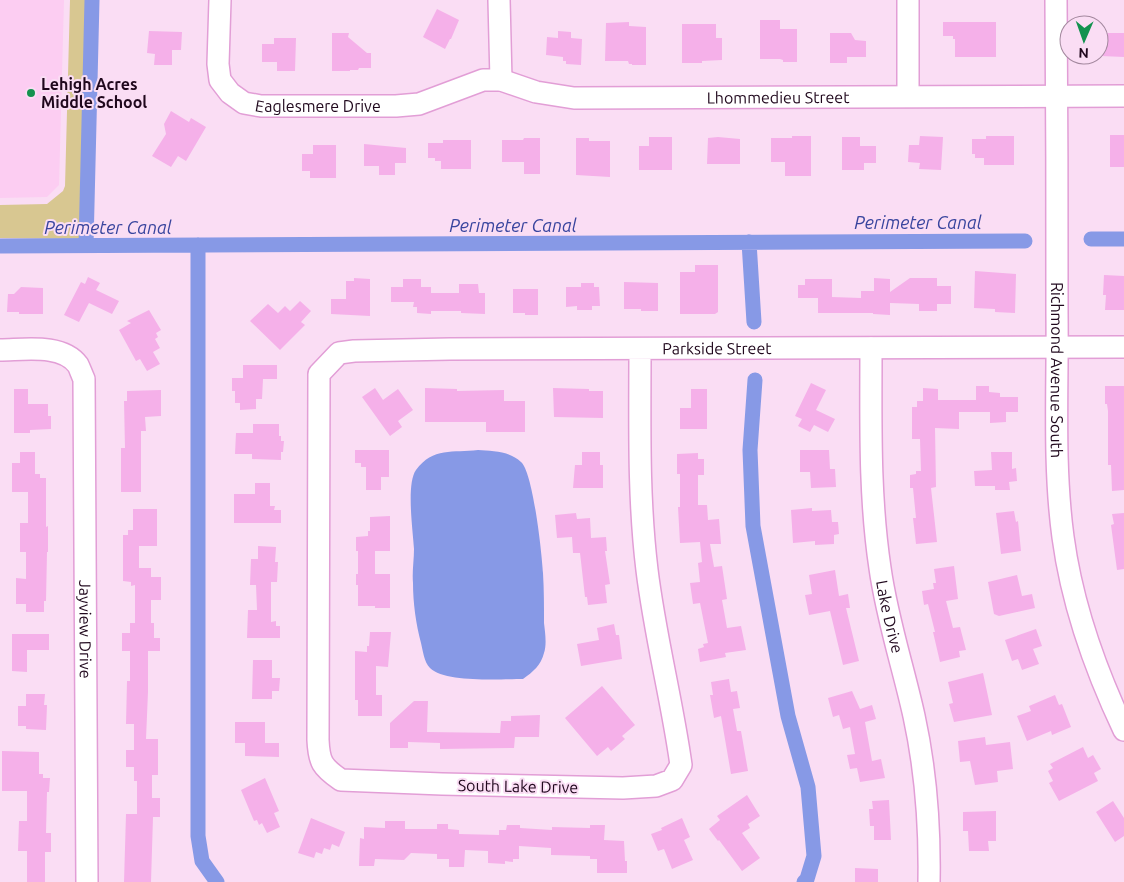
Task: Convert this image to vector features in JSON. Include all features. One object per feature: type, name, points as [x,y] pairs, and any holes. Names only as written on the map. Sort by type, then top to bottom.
[{"type":"street","name":"Eaglesmere Drive","points":[[220,0],[218,64],[220,80],[230,93],[244,103],[261,106],[396,106],[419,104],[483,80],[501,80]]},
{"type":"street","points":[[499,0],[501,80]]},
{"type":"street","points":[[908,0],[908,96]]},
{"type":"street","name":"Richmond Avenue South","points":[[1056,0],[1058,479],[1063,538],[1080,617],[1105,690],[1124,730]]},
{"type":"street","name":"Lhommedieu Street","points":[[501,80],[536,92],[574,98],[1124,96]]},
{"type":"street","name":"Parkside Street","points":[[318,374],[339,353],[354,351],[450,349],[1124,347]]},
{"type":"street","name":"Lake Drive","points":[[871,348],[871,465],[876,535],[889,621],[914,716],[924,775],[928,812],[929,882]]},
{"type":"street","name":"South Lake Drive","points":[[318,374],[318,740],[319,756],[328,770],[340,780],[604,788],[656,786],[672,780],[681,765],[674,715],[656,633],[644,538],[640,487],[640,349]]},
{"type":"street","name":"Jayview Drive","points":[[0,350],[48,350],[65,354],[77,364],[83,377],[87,882]]},
{"type":"shaded area","name":"Lehigh Acres Middle School","points":[[0,0],[64,0],[59,185],[47,197],[0,198]]},
{"type":"shaded area","points":[[70,0],[94,0],[88,239],[0,238],[0,205],[47,204],[63,191],[65,186]]},
{"type":"water","points":[[478,450],[495,451],[517,458],[525,469],[533,497],[542,563],[546,638],[543,657],[539,665],[523,679],[474,679],[437,673],[426,663],[418,628],[414,606],[413,579],[414,549],[411,486],[413,477],[416,470],[423,463],[436,454]]},
{"type":"building","points":[[437,9],[459,20],[445,49],[423,37]]},
{"type":"building","points":[[760,20],[780,20],[780,29],[797,29],[797,62],[783,62],[780,59],[760,59]]},
{"type":"building","points":[[629,22],[629,26],[646,27],[646,65],[632,65],[628,61],[605,61],[606,23]]},
{"type":"building","points":[[943,22],[996,22],[996,57],[955,57],[955,39],[953,39],[953,36],[943,36]]},
{"type":"building","points":[[682,24],[716,24],[716,38],[722,38],[722,60],[682,63]]},
{"type":"building","points":[[149,31],[182,32],[181,50],[172,50],[172,65],[154,65],[155,54],[147,53]]},
{"type":"building","points":[[558,31],[571,32],[571,38],[582,39],[581,65],[566,64],[566,61],[563,61],[563,57],[546,55],[547,37],[558,38]]},
{"type":"building","points":[[332,33],[349,33],[348,37],[367,53],[371,53],[371,68],[332,71]]},
{"type":"building","points":[[830,33],[851,33],[855,40],[866,41],[866,57],[847,57],[847,63],[830,63]]},
{"type":"building","points":[[1109,33],[1124,33],[1124,57],[1109,56]]},
{"type":"building","points":[[274,38],[296,38],[295,71],[277,71],[277,62],[262,62],[262,44],[274,44]]},
{"type":"building","points":[[171,111],[189,122],[191,118],[206,127],[186,161],[178,156],[171,167],[152,156],[166,134],[164,124]]},
{"type":"building","points":[[1110,135],[1124,135],[1124,167],[1110,167]]},
{"type":"building","points":[[792,136],[811,136],[811,176],[785,176],[785,162],[771,162],[771,138],[792,138]]},
{"type":"building","points":[[920,136],[943,137],[941,170],[919,169],[920,163],[908,162],[909,145],[919,145]]},
{"type":"building","points":[[986,136],[1014,136],[1014,165],[984,165],[984,158],[975,158],[975,154],[972,154],[972,139],[986,139]]},
{"type":"building","points":[[649,137],[672,137],[672,170],[639,170],[639,146],[649,146]]},
{"type":"building","points":[[842,137],[860,137],[860,146],[876,146],[876,163],[864,163],[864,170],[842,170]]},
{"type":"building","points":[[524,138],[540,138],[540,174],[524,174],[524,162],[502,162],[502,140],[523,140]]},
{"type":"building","points":[[576,138],[589,138],[589,141],[610,141],[610,177],[576,175]]},
{"type":"building","points":[[708,138],[740,139],[740,164],[707,164]]},
{"type":"building","points":[[443,140],[471,140],[471,169],[441,169],[441,161],[435,161],[435,158],[428,158],[428,143],[443,143]]},
{"type":"building","points":[[364,144],[406,148],[406,163],[395,163],[395,175],[379,175],[379,166],[364,166]]},
{"type":"building","points":[[313,145],[336,145],[336,178],[310,178],[310,171],[302,171],[302,154],[313,154]]},
{"type":"building","points":[[695,265],[718,265],[718,312],[715,314],[680,314],[680,272],[695,272]]},
{"type":"building","points":[[975,271],[1016,274],[1015,313],[995,312],[995,309],[974,308]]},
{"type":"building","points":[[1104,275],[1124,276],[1124,310],[1105,310],[1106,295],[1103,295]]},
{"type":"building","points":[[88,277],[100,283],[96,290],[119,301],[112,314],[89,303],[79,322],[64,315],[81,282],[85,284]]},
{"type":"building","points":[[354,278],[370,279],[370,316],[331,314],[331,299],[346,299],[346,281],[354,281]]},
{"type":"building","points":[[874,278],[890,279],[890,292],[910,278],[937,278],[937,286],[951,286],[951,304],[937,304],[937,311],[919,311],[919,304],[890,303],[890,315],[873,313],[818,313],[818,298],[798,298],[798,285],[805,285],[805,279],[832,279],[832,297],[861,298],[861,291],[874,291]]},
{"type":"building","points":[[403,279],[421,279],[421,287],[431,287],[431,293],[459,293],[459,284],[478,284],[479,293],[485,293],[485,314],[461,313],[461,311],[431,311],[431,314],[417,313],[417,307],[413,307],[414,302],[391,302],[391,287],[403,287]]},
{"type":"building","points":[[624,282],[658,283],[658,311],[624,309]]},
{"type":"building","points":[[581,283],[594,283],[594,287],[599,287],[600,306],[592,306],[592,310],[577,310],[577,306],[566,307],[566,287],[581,287]]},
{"type":"building","points":[[21,287],[43,288],[43,314],[7,312],[8,294],[14,294]]},
{"type":"building","points":[[513,289],[538,289],[538,315],[513,313]]},
{"type":"building","points":[[300,301],[311,311],[301,322],[305,325],[280,350],[250,321],[268,304],[278,313],[285,306],[290,311]]},
{"type":"building","points":[[149,310],[161,330],[156,333],[158,337],[155,339],[160,348],[153,352],[160,364],[147,371],[140,359],[136,361],[119,330],[131,323],[127,321]]},
{"type":"building","points":[[243,365],[277,365],[277,379],[263,379],[262,399],[256,399],[256,409],[240,410],[240,403],[235,403],[235,391],[232,391],[232,378],[243,378]]},
{"type":"building","points":[[811,383],[826,390],[816,410],[835,419],[828,432],[814,425],[810,432],[798,426],[802,419],[795,416]]},
{"type":"building","points":[[976,386],[989,386],[989,392],[1000,393],[1000,397],[1018,397],[1018,412],[1006,412],[1006,422],[990,423],[990,412],[959,412],[959,429],[935,428],[936,487],[931,488],[937,542],[916,544],[913,518],[916,518],[913,488],[910,488],[910,475],[916,474],[916,471],[921,471],[920,439],[912,439],[912,407],[917,407],[917,401],[923,401],[923,388],[938,389],[938,400],[976,400]]},
{"type":"building","points":[[1105,386],[1124,386],[1124,490],[1112,491],[1111,465],[1108,465],[1108,411],[1107,404],[1105,404]]},
{"type":"building","points":[[375,388],[383,400],[398,389],[413,410],[398,421],[402,427],[390,436],[362,397]]},
{"type":"building","points":[[425,388],[457,389],[457,391],[504,390],[504,401],[525,401],[525,432],[486,432],[486,422],[425,422]]},
{"type":"building","points":[[553,388],[603,391],[603,418],[554,417]]},
{"type":"building","points":[[14,389],[28,389],[28,404],[48,404],[48,416],[51,416],[51,429],[30,430],[30,433],[14,433]]},
{"type":"building","points":[[691,389],[707,389],[707,429],[680,429],[680,408],[691,408]]},
{"type":"building","points":[[161,390],[161,416],[145,417],[146,431],[141,431],[141,492],[121,492],[121,448],[125,448],[124,401],[127,401],[127,391]]},
{"type":"building","points":[[253,424],[279,424],[279,436],[281,436],[281,441],[284,441],[281,460],[252,459],[252,454],[235,454],[236,433],[253,433]]},
{"type":"building","points":[[355,450],[389,450],[389,477],[381,477],[381,490],[366,490],[366,467],[361,467],[361,463],[355,463]]},
{"type":"building","points":[[800,450],[829,450],[830,469],[835,469],[836,487],[811,488],[810,472],[800,472]]},
{"type":"building","points":[[20,452],[35,452],[35,474],[40,474],[40,478],[46,478],[48,552],[44,612],[26,612],[26,604],[16,604],[16,578],[26,579],[26,552],[20,552],[20,523],[28,523],[28,492],[12,492],[12,463],[20,463]]},
{"type":"building","points":[[582,452],[600,452],[600,465],[603,465],[603,488],[573,488],[575,465],[582,465]]},
{"type":"building","points":[[991,452],[1012,452],[1012,469],[1016,468],[1017,481],[1009,482],[1010,490],[995,490],[995,486],[975,486],[974,471],[992,470]]},
{"type":"building","points":[[698,453],[698,459],[704,459],[704,475],[698,475],[698,505],[707,505],[708,520],[719,519],[721,544],[710,544],[714,567],[722,566],[727,599],[722,600],[727,628],[741,626],[746,650],[725,653],[726,657],[700,662],[698,649],[704,647],[703,644],[708,643],[700,603],[693,604],[690,583],[700,582],[698,563],[702,562],[700,542],[680,543],[678,507],[680,507],[680,474],[677,474],[677,454]]},
{"type":"building","points":[[255,483],[270,483],[270,506],[275,506],[274,510],[281,510],[281,523],[234,523],[234,494],[255,494]]},
{"type":"building","points":[[812,508],[812,511],[831,510],[832,522],[838,522],[839,534],[834,535],[834,544],[815,545],[815,541],[793,543],[791,510]]},
{"type":"building","points":[[133,509],[157,509],[157,546],[139,546],[139,568],[151,568],[151,577],[161,577],[161,600],[151,600],[151,623],[154,623],[154,638],[160,638],[160,651],[148,651],[146,739],[158,739],[158,775],[152,775],[152,798],[160,798],[160,817],[153,817],[151,882],[124,882],[126,814],[137,814],[137,781],[134,781],[134,767],[126,767],[126,750],[134,750],[134,724],[126,724],[127,681],[130,681],[130,651],[122,651],[122,633],[130,633],[130,623],[135,623],[135,585],[131,586],[131,582],[123,581],[123,535],[128,535],[128,530],[133,530]]},
{"type":"building","points":[[1014,511],[1016,522],[1018,521],[1021,551],[1001,554],[996,513]]},
{"type":"building","points":[[576,513],[577,519],[590,518],[591,538],[606,537],[607,551],[605,551],[610,584],[605,585],[607,603],[588,605],[587,597],[585,597],[580,553],[573,553],[572,537],[557,538],[555,515]]},
{"type":"building","points":[[1124,513],[1124,569],[1117,570],[1111,525],[1114,524],[1112,514]]},
{"type":"building","points":[[390,516],[390,551],[375,551],[375,574],[390,574],[390,608],[358,606],[356,574],[358,574],[358,551],[356,551],[356,537],[368,536],[370,517]]},
{"type":"building","points":[[258,546],[276,547],[275,562],[278,562],[277,582],[271,582],[271,622],[276,621],[276,626],[280,626],[280,638],[247,638],[248,610],[257,610],[256,585],[250,585],[251,559],[258,559]]},
{"type":"building","points":[[954,566],[958,599],[946,601],[953,628],[960,627],[966,650],[959,651],[960,657],[940,662],[928,604],[924,605],[922,591],[934,589],[933,583],[936,583],[934,569]]},
{"type":"building","points":[[835,570],[839,596],[848,594],[850,608],[846,608],[859,661],[843,665],[830,611],[809,615],[805,595],[812,594],[809,575]]},
{"type":"building","points":[[1017,575],[1022,596],[1032,594],[1035,608],[999,616],[994,614],[988,582]]},
{"type":"building","points":[[614,624],[616,635],[619,635],[622,659],[581,666],[577,644],[599,640],[597,628]]},
{"type":"building","points":[[1036,629],[1042,646],[1033,649],[1039,664],[1022,670],[1018,659],[1012,661],[1005,640]]},
{"type":"building","points":[[370,632],[391,632],[388,667],[376,666],[376,695],[382,695],[382,716],[358,716],[358,700],[355,700],[355,651],[367,652]]},
{"type":"building","points":[[12,634],[49,634],[49,650],[27,650],[27,672],[12,671]]},
{"type":"building","points":[[253,660],[272,660],[272,678],[280,678],[279,691],[272,691],[272,699],[252,699]]},
{"type":"building","points":[[983,673],[992,715],[954,722],[949,704],[953,703],[948,682]]},
{"type":"building","points":[[729,679],[731,692],[737,691],[740,708],[733,709],[737,731],[741,731],[748,771],[731,774],[721,716],[714,718],[710,695],[713,695],[711,682]]},
{"type":"building","points":[[602,686],[635,725],[622,736],[625,739],[611,751],[608,747],[597,756],[565,718]]},
{"type":"building","points":[[852,691],[860,709],[872,705],[876,719],[865,722],[872,761],[881,759],[885,778],[860,782],[857,768],[850,769],[847,755],[855,754],[850,727],[843,729],[839,715],[833,717],[828,698]]},
{"type":"building","points":[[26,694],[45,694],[44,705],[47,705],[46,730],[26,729],[26,726],[18,726],[18,706],[26,706]]},
{"type":"building","points":[[1055,695],[1059,705],[1062,704],[1071,727],[1052,735],[1051,731],[1027,741],[1017,716],[1031,711],[1029,706]]},
{"type":"building","points":[[414,701],[428,701],[427,732],[500,733],[501,721],[511,721],[511,716],[540,715],[539,737],[515,737],[514,748],[440,749],[440,743],[408,742],[408,748],[390,748],[390,723]]},
{"type":"building","points":[[235,722],[265,722],[265,743],[279,743],[279,757],[245,756],[245,743],[235,743]]},
{"type":"building","points":[[985,737],[986,745],[1010,742],[1013,769],[997,771],[998,782],[975,785],[970,761],[960,762],[958,741]]},
{"type":"building","points":[[1083,747],[1088,758],[1093,755],[1101,769],[1094,773],[1098,781],[1059,801],[1049,783],[1053,781],[1048,771],[1053,768],[1050,764]]},
{"type":"building","points":[[2,751],[39,752],[39,774],[43,774],[43,778],[50,778],[49,792],[47,792],[46,833],[51,833],[51,852],[45,852],[45,882],[27,882],[27,851],[18,851],[19,821],[27,821],[27,791],[2,791]]},
{"type":"building","points":[[265,778],[279,811],[274,813],[280,827],[267,833],[262,823],[259,825],[257,820],[254,821],[241,790]]},
{"type":"building","points":[[747,795],[760,816],[748,824],[750,828],[742,833],[760,858],[742,871],[709,829],[720,820],[717,816]]},
{"type":"building","points":[[889,800],[891,840],[874,840],[874,826],[870,826],[869,809],[873,809],[872,801]]},
{"type":"building","points":[[1113,801],[1124,818],[1124,836],[1115,842],[1096,812]]},
{"type":"building","points":[[996,811],[996,841],[988,841],[989,851],[969,851],[968,831],[963,831],[963,812]]},
{"type":"building","points":[[311,818],[345,832],[339,847],[332,844],[330,850],[324,848],[322,854],[316,852],[314,858],[298,853]]},
{"type":"building","points":[[682,818],[690,837],[684,840],[693,860],[672,869],[664,849],[658,851],[651,834]]},
{"type":"building","points":[[385,821],[405,821],[405,829],[437,829],[437,824],[448,824],[448,829],[459,830],[459,834],[499,835],[499,830],[506,830],[507,825],[520,825],[520,828],[552,830],[552,827],[590,828],[590,825],[605,825],[604,840],[624,841],[627,873],[597,873],[597,859],[590,859],[590,856],[551,855],[551,848],[519,846],[519,859],[513,859],[513,862],[505,861],[505,864],[488,863],[488,851],[465,850],[464,867],[449,867],[449,859],[437,859],[437,854],[411,853],[404,860],[375,859],[374,866],[359,866],[360,838],[364,839],[364,827],[385,828]]},
{"type":"building","points":[[855,868],[878,869],[878,882],[855,882]]},
{"type":"waterway","points":[[86,245],[92,0]]},
{"type":"waterway","name":"Perimeter Canal","points":[[1091,239],[1124,239]]},
{"type":"waterway","name":"Perimeter Canal","points":[[0,246],[1025,241]]},
{"type":"waterway","points":[[749,242],[754,322]]},
{"type":"waterway","points":[[198,245],[198,836],[202,861],[217,882]]},
{"type":"waterway","points":[[755,380],[750,450],[753,526],[788,716],[808,787],[814,856],[807,879],[804,882]]},
{"type":"place","name":"Lehigh Acres Middle School","points":[[31,93]]}]
